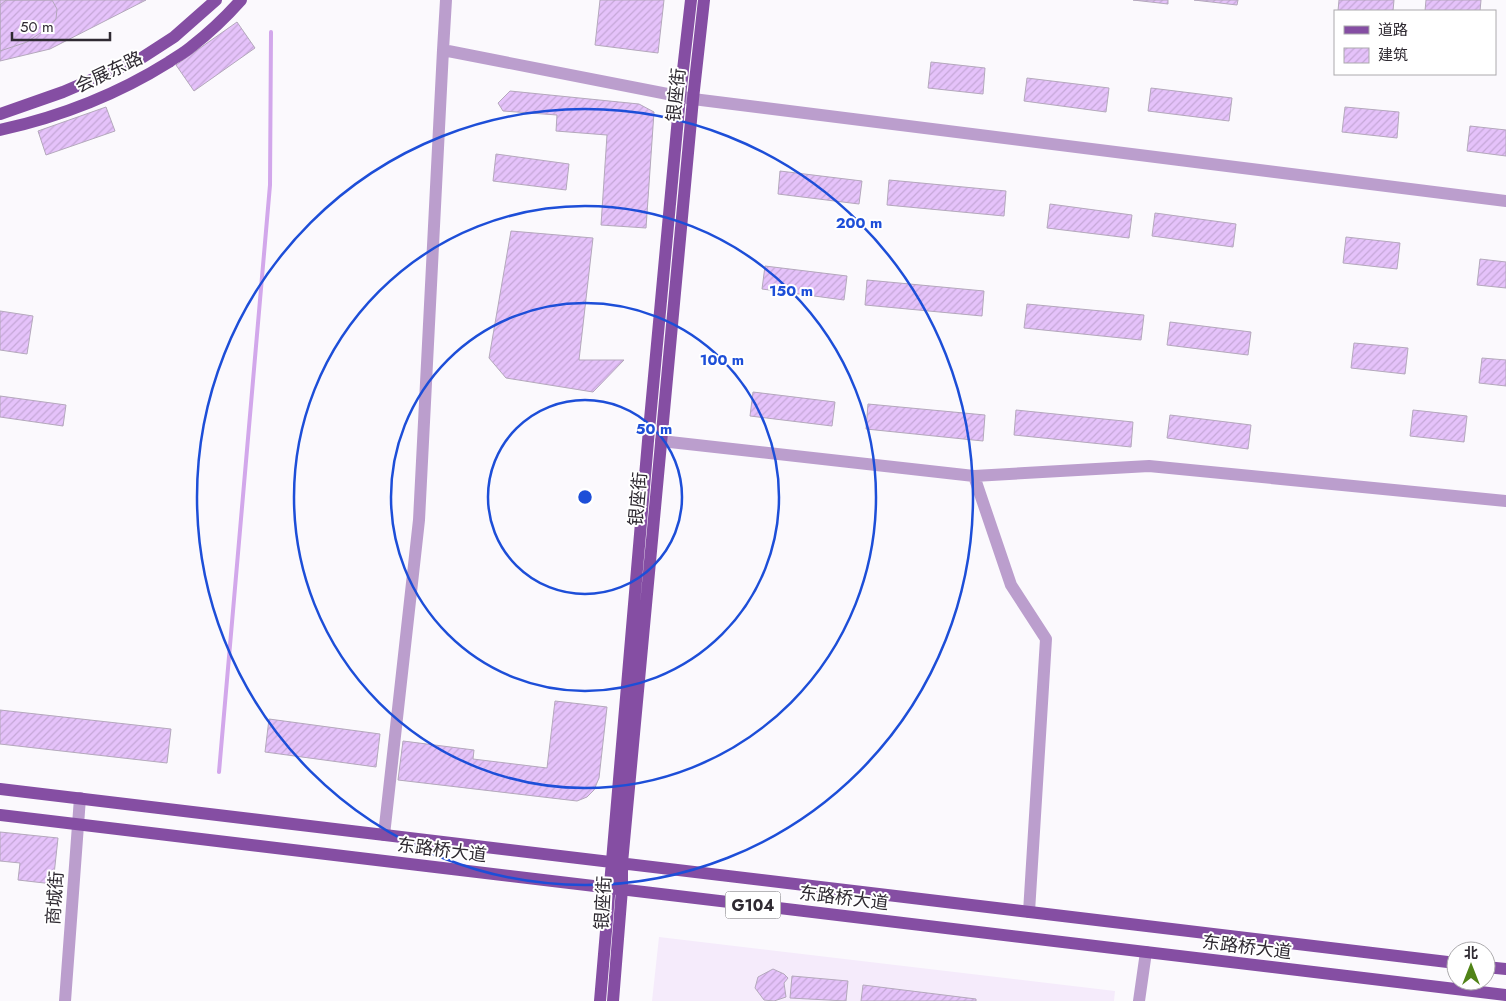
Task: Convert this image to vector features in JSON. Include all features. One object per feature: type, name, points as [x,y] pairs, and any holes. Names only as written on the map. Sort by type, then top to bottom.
[{"type":"main road","name":"会展东路","points":[[0,114],[63,92],[140,59],[174,37],[216,0]]},
{"type":"main road","name":"会展东路","points":[[0,130],[71,109],[108,94],[151,73],[190,48],[228,15],[240,0]]},
{"type":"main road","points":[[600,1001],[609,888],[616,863],[687,98],[691,0]]},
{"type":"main road","name":"银座街","points":[[613,1001],[622,889],[616,863],[661,441],[687,98],[704,0]]},
{"type":"main road","name":"东路桥大道","points":[[0,788],[1446,963]]},
{"type":"main road","name":"东路桥大道","points":[[0,815],[1506,995]]},
{"type":"street","points":[[384,835],[419,520],[446,0]]},
{"type":"street","points":[[442,50],[687,98],[1506,201]]},
{"type":"street","points":[[661,441],[974,476],[1149,466],[1506,501]]},
{"type":"street","points":[[974,476],[1011,585],[1046,639],[1029,912]]},
{"type":"street","name":"商城街","points":[[65,1001],[80,798]]},
{"type":"street","points":[[1139,1001],[1146,952]]},
{"type":"shaded area","points":[[659,937],[1115,991],[1114,1001],[652,1001]]},
{"type":"building","points":[[0,0],[146,0],[50,49],[0,61]]},
{"type":"building","points":[[6,0],[52,0],[57,9],[56,19],[49,27],[27,42],[0,51],[0,5]]},
{"type":"building","points":[[600,0],[664,0],[658,53],[595,45]]},
{"type":"building","points":[[1133,0],[1168,0],[1168,4]]},
{"type":"building","points":[[1194,0],[1238,0],[1237,5]]},
{"type":"building","points":[[1339,0],[1394,0],[1393,10],[1338,10]]},
{"type":"building","points":[[1426,0],[1481,0],[1480,10],[1425,10]]},
{"type":"building","points":[[237,22],[255,48],[194,91],[176,65]]},
{"type":"building","points":[[931,62],[985,68],[983,94],[928,88]]},
{"type":"building","points":[[1027,78],[1109,88],[1106,112],[1024,101]]},
{"type":"building","points":[[1151,88],[1232,98],[1229,121],[1148,111]]},
{"type":"building","points":[[510,91],[639,104],[654,112],[646,228],[601,225],[607,135],[556,131],[557,115],[503,111],[498,103]]},
{"type":"building","points":[[106,107],[115,131],[46,155],[38,131]]},
{"type":"building","points":[[1345,107],[1399,112],[1397,138],[1342,132]]},
{"type":"building","points":[[1470,126],[1506,130],[1506,156],[1467,151]]},
{"type":"building","points":[[496,154],[569,164],[566,190],[493,181]]},
{"type":"building","points":[[780,171],[862,181],[859,204],[778,194]]},
{"type":"building","points":[[889,180],[1006,191],[1004,216],[887,205]]},
{"type":"building","points":[[1050,204],[1132,215],[1129,238],[1047,228]]},
{"type":"building","points":[[1155,213],[1236,224],[1233,247],[1152,236]]},
{"type":"building","points":[[511,231],[593,238],[579,360],[624,360],[593,392],[506,378],[489,358]]},
{"type":"building","points":[[1346,237],[1400,243],[1397,269],[1343,263]]},
{"type":"building","points":[[1480,259],[1506,262],[1506,288],[1477,285]]},
{"type":"building","points":[[765,266],[847,276],[844,300],[762,289]]},
{"type":"building","points":[[867,280],[984,291],[982,316],[865,305]]},
{"type":"building","points":[[1027,304],[1144,315],[1141,340],[1024,328]]},
{"type":"building","points":[[0,311],[33,316],[27,354],[0,350]]},
{"type":"building","points":[[1170,322],[1251,332],[1248,355],[1167,345]]},
{"type":"building","points":[[1354,343],[1408,348],[1405,374],[1351,368]]},
{"type":"building","points":[[1482,358],[1506,360],[1506,386],[1479,383]]},
{"type":"building","points":[[753,392],[835,402],[832,426],[750,416]]},
{"type":"building","points":[[0,396],[66,405],[63,426],[0,417]]},
{"type":"building","points":[[868,404],[985,415],[983,441],[866,429]]},
{"type":"building","points":[[1016,410],[1133,422],[1131,447],[1014,435]]},
{"type":"building","points":[[1413,410],[1467,416],[1464,442],[1410,436]]},
{"type":"building","points":[[1170,415],[1251,425],[1248,449],[1167,438]]},
{"type":"building","points":[[555,701],[607,707],[599,778],[594,790],[587,797],[577,801],[398,780],[403,741],[474,750],[473,759],[547,768]]},
{"type":"building","points":[[0,710],[171,729],[167,763],[0,744]]},
{"type":"building","points":[[269,719],[380,734],[376,767],[265,752]]},
{"type":"building","points":[[0,832],[58,838],[53,884],[18,880],[20,863],[0,861]]},
{"type":"building","points":[[773,969],[788,978],[784,983],[786,997],[774,1001],[764,1000],[755,988],[758,977]]},
{"type":"building","points":[[792,976],[848,981],[846,1001],[790,998]]},
{"type":"building","points":[[863,985],[976,999],[976,1001],[861,1001]]},
{"type":"waterway","points":[[219,772],[270,185],[271,32]]}]
